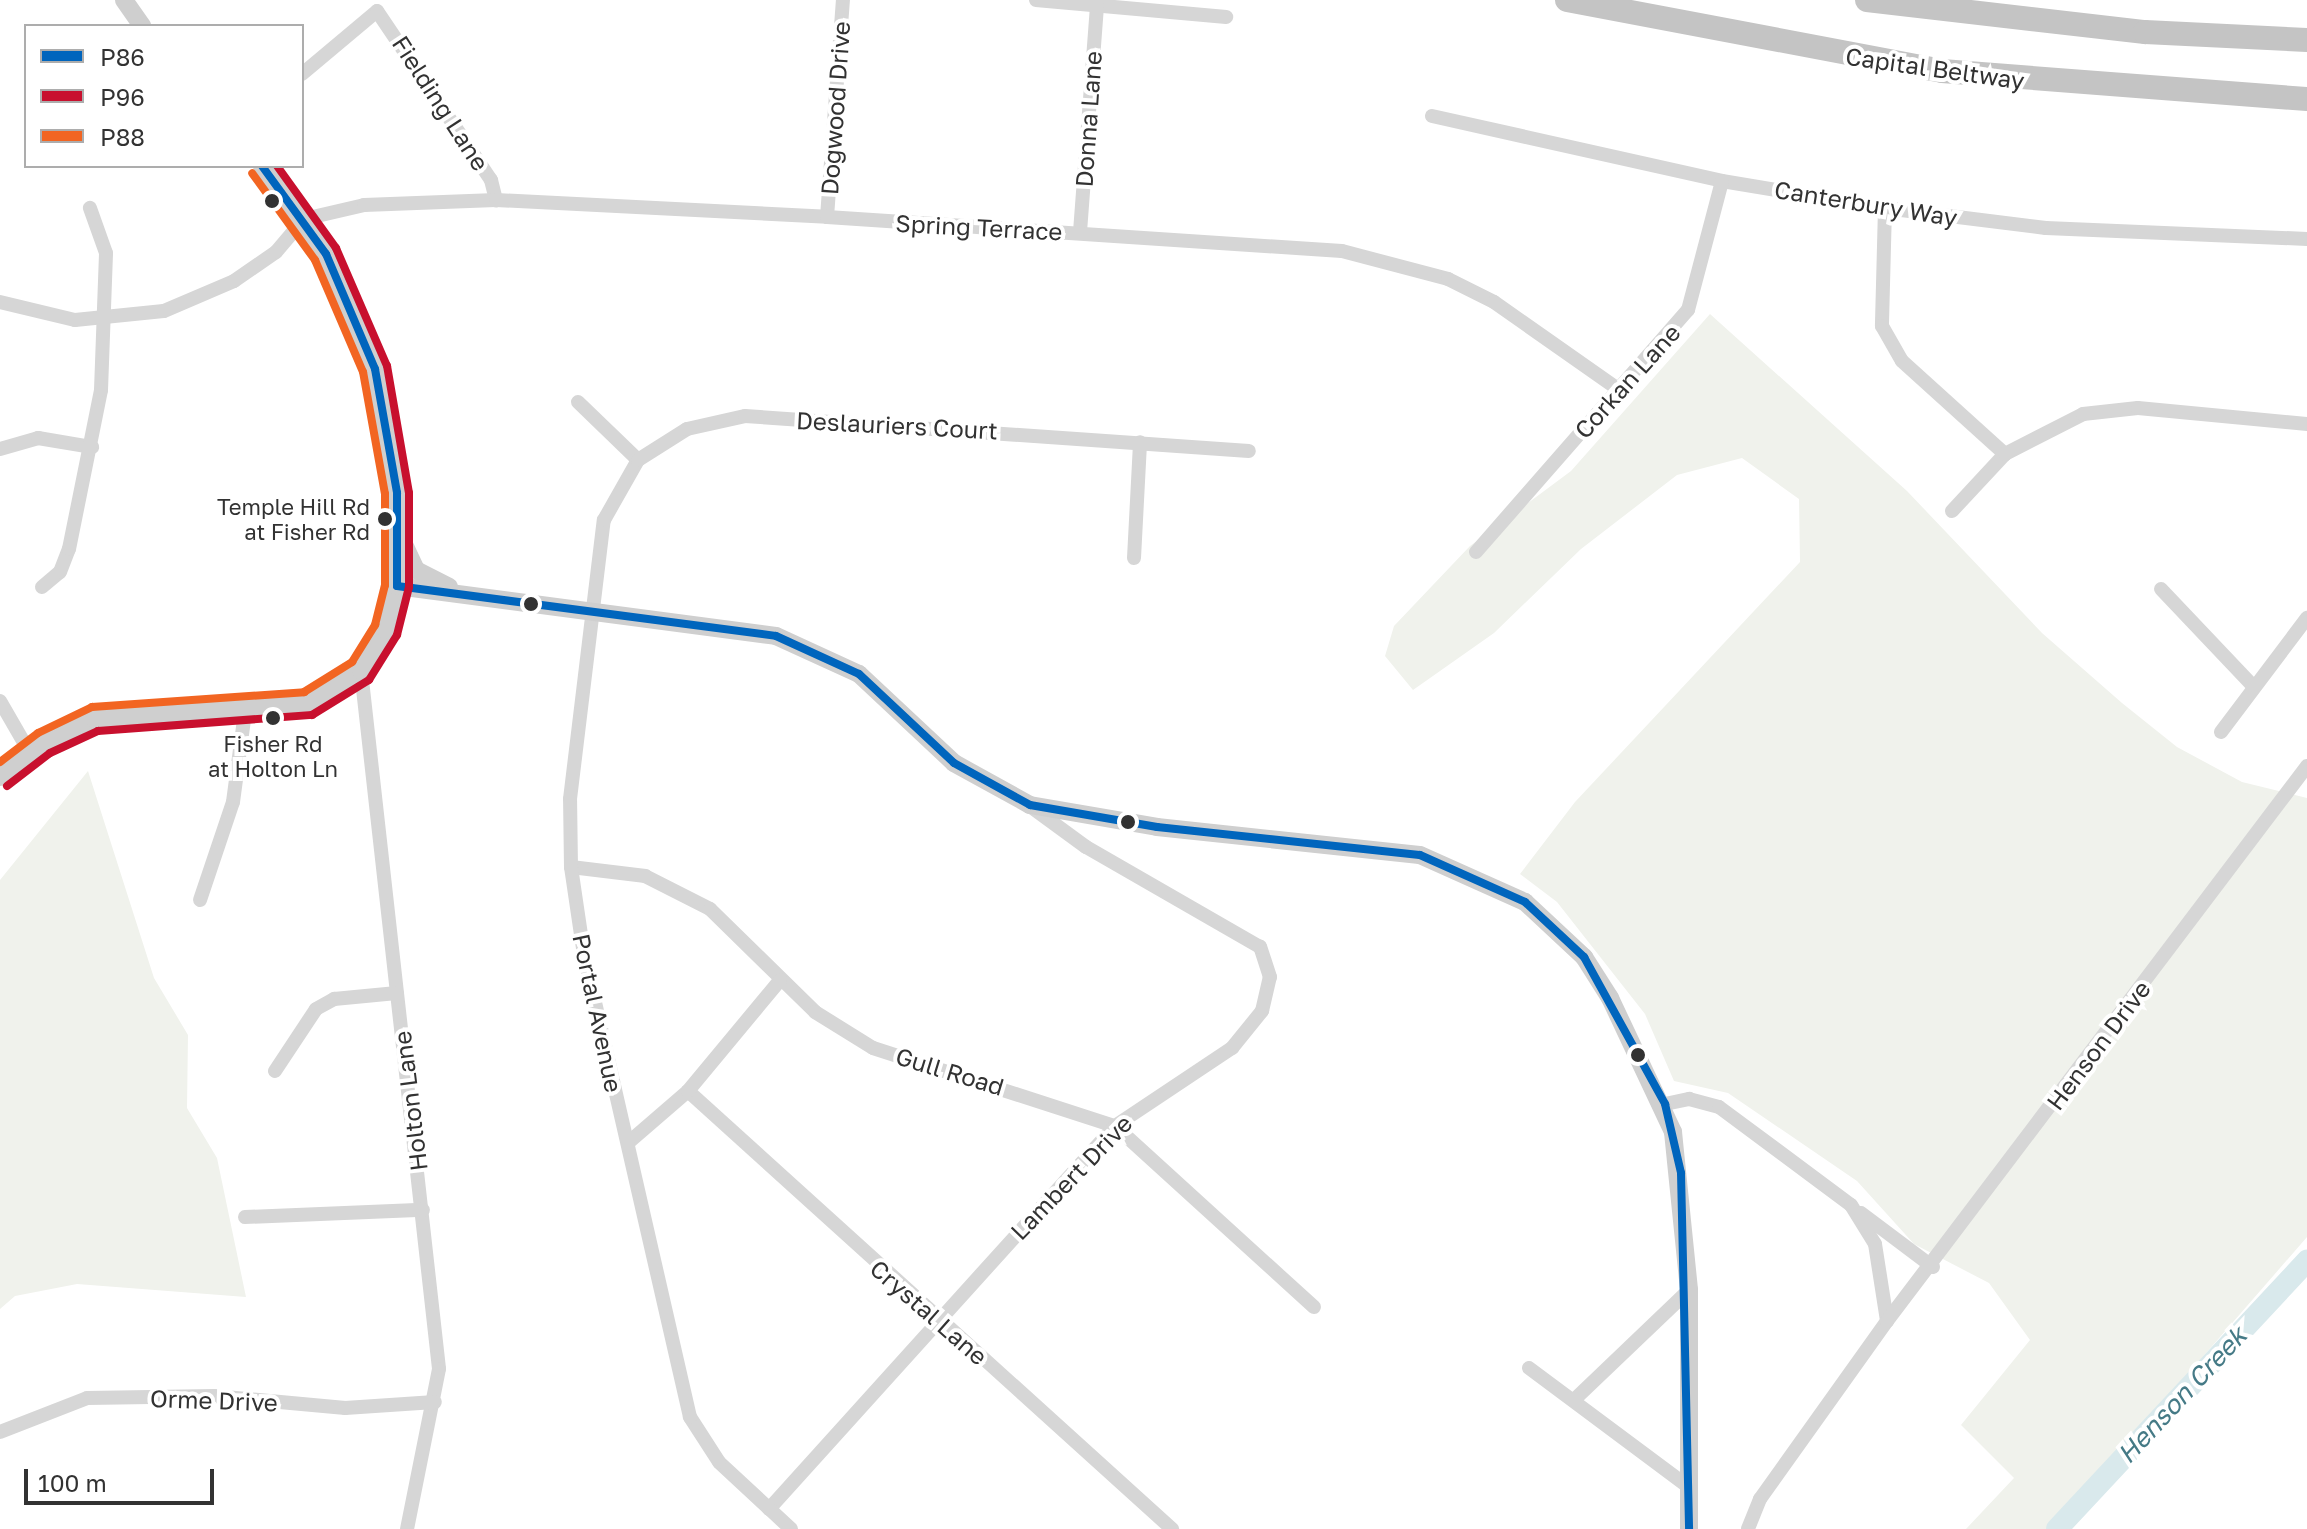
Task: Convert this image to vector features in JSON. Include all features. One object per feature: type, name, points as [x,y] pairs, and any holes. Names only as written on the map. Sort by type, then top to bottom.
[{"type":"highway","name":"Capital Beltway","points":[[1567,0],[1942,71],[2307,99]]},
{"type":"highway","points":[[1867,0],[2098,28],[2307,40]]},
{"type":"main road","points":[[124,0],[141,24]]},
{"type":"main road","points":[[0,777],[30,753],[95,719],[245,712],[308,704],[361,671],[386,630],[397,586],[399,531],[392,445],[375,369],[344,289],[304,219],[264,168]]},
{"type":"main road","points":[[399,531],[416,570],[479,596]]},
{"type":"main road","points":[[397,586],[731,628],[810,648],[859,674],[954,763],[1030,805],[1157,827],[1420,855],[1488,879],[1525,902],[1584,957],[1665,1104],[1681,1173],[1689,1290],[1689,1529]]},
{"type":"street","name":"Dogwood Drive","points":[[827,217],[843,0]]},
{"type":"street","points":[[1036,0],[1226,17]]},
{"type":"street","name":"Donna Lane","points":[[1080,232],[1097,6]]},
{"type":"street","name":"Fielding Lane","points":[[304,72],[377,11],[486,171],[496,200]]},
{"type":"street","name":"Canterbury Way","points":[[1432,116],[1722,181],[1885,208],[2046,228],[2307,239]]},
{"type":"street","name":"Corkan Lane","points":[[1476,552],[1688,310],[1722,181]]},
{"type":"street","name":"Spring Terrace","points":[[304,219],[364,205],[496,200],[1080,232],[1342,251],[1392,262],[1494,302],[1618,389]]},
{"type":"street","points":[[42,587],[60,572],[69,549],[92,447],[106,318],[106,253],[90,208]]},
{"type":"street","points":[[1885,208],[1882,326],[1902,361],[2005,454]]},
{"type":"street","points":[[0,302],[55,318],[106,318],[164,311],[216,291],[276,252],[304,219]]},
{"type":"street","points":[[578,402],[638,460]]},
{"type":"street","points":[[1952,511],[2005,454],[2059,422],[2107,411],[2307,424]]},
{"type":"street","name":"Deslauriers Court","points":[[638,460],[687,429],[745,416],[1249,451]]},
{"type":"street","points":[[0,449],[38,438],[92,447]]},
{"type":"street","points":[[1134,558],[1140,442]]},
{"type":"street","name":"Portal Avenue","points":[[638,460],[604,520],[588,612],[571,867],[690,1417],[719,1462],[791,1529]]},
{"type":"street","points":[[2161,589],[2208,647],[2253,686]]},
{"type":"street","points":[[2221,732],[2307,618]]},
{"type":"street","name":"Holton Lane","points":[[361,671],[439,1369],[435,1402],[407,1529]]},
{"type":"street","points":[[0,701],[30,753]]},
{"type":"street","points":[[200,900],[239,776],[245,712]]},
{"type":"street","name":"Henson Drive","points":[[1748,1529],[1760,1499],[1887,1321],[1933,1267],[2307,766]]},
{"type":"street","name":"Lambert Drive","points":[[769,1509],[1115,1126],[1251,1029],[1267,992],[1268,960],[1241,933],[1086,847],[1030,805]]},
{"type":"street","name":"Gull Road","points":[[571,867],[645,876],[697,901],[732,926],[780,980],[873,1048],[1115,1126],[1314,1307]]},
{"type":"street","points":[[629,1142],[688,1091],[780,980]]},
{"type":"street","points":[[275,1071],[316,1009],[334,999],[397,993]]},
{"type":"street","name":"Crystal Lane","points":[[688,1091],[1172,1529]]},
{"type":"street","points":[[1665,1104],[1689,1099],[1719,1107],[1933,1267]]},
{"type":"street","points":[[1851,1205],[1875,1244],[1887,1321]]},
{"type":"street","points":[[245,1217],[423,1210]]},
{"type":"street","points":[[1575,1399],[1689,1290]]},
{"type":"street","points":[[1529,1368],[1575,1399],[1690,1488]]},
{"type":"street","name":"Orme Drive","points":[[0,1432],[87,1398],[214,1396],[345,1408],[435,1402]]},
{"type":"shaded area","points":[[1710,314],[1907,491],[2042,633],[2122,703],[2177,747],[2242,782],[2307,798],[2307,1237],[2053,1529],[1966,1529],[2014,1478],[1961,1425],[2030,1340],[1989,1283],[1914,1244],[1857,1181],[1728,1093],[1674,1081],[1645,1014],[1557,902],[1520,874],[1575,802],[1800,562],[1799,499],[1742,458],[1677,475],[1581,549],[1494,633],[1413,690],[1385,656],[1394,626],[1470,546],[1571,471]]},
{"type":"shaded area","points":[[88,771],[154,978],[188,1035],[187,1108],[217,1158],[246,1297],[77,1284],[15,1296],[0,1309],[0,880]]},
{"type":"waterway","name":"Henson Creek","points":[[2057,1529],[2307,1261]]},
{"type":"transit line","name":"P86","points":[[263,168],[326,254],[375,369],[397,493],[397,586],[776,636],[859,674],[954,763],[1030,805],[1157,827],[1420,855],[1525,902],[1584,957],[1665,1104],[1681,1173],[1689,1529]]},
{"type":"transit line","name":"P96","points":[[7,786],[50,753],[98,731],[312,715],[369,680],[397,635],[409,587],[409,493],[387,366],[336,248],[278,168]]},
{"type":"transit line","name":"P88","points":[[0,762],[38,733],[92,707],[304,692],[352,662],[375,625],[385,585],[385,494],[363,372],[315,260],[252,173]]},
{"type":"place","name":"Temple Hill Rd at Fisher Rd","points":[[385,519]]},
{"type":"place","name":"Fisher Rd at Holton Ln","points":[[273,718]]}]
